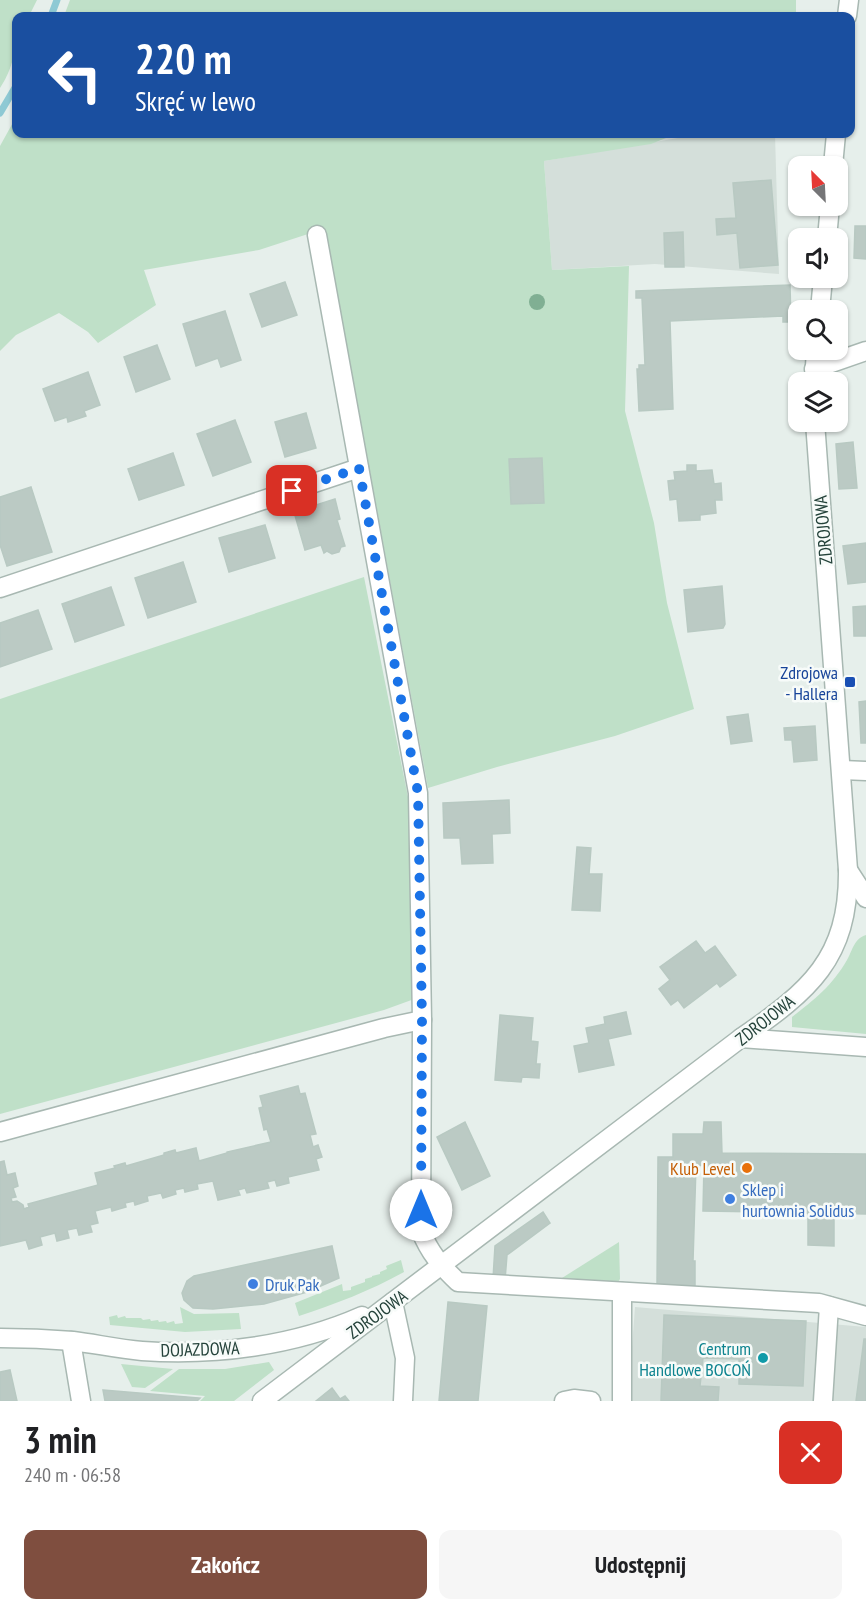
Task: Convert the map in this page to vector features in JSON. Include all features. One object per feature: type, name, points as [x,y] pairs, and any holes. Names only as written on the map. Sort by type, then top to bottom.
[{"type":"street","points":[[834,156],[836,138]]},
{"type":"street","points":[[317,235],[418,793],[422,1020],[422,1231],[427,1247],[442,1267],[458,1282],[819,1303],[866,1316]]},
{"type":"street","points":[[822,372],[866,351]]},
{"type":"street","name":"ZDROJOWA","points":[[262,1401],[779,1011],[810,983],[826,963],[843,923],[848,896],[848,870],[816,432]]},
{"type":"street","points":[[0,588],[359,468]]},
{"type":"street","points":[[842,770],[866,771]]},
{"type":"street","points":[[848,870],[866,898]]},
{"type":"street","points":[[0,1132],[384,1028],[422,1020]]},
{"type":"street","points":[[741,1038],[866,1047]]},
{"type":"street","points":[[622,1292],[622,1401]]},
{"type":"street","points":[[393,1302],[405,1358],[403,1401]]},
{"type":"street","name":"DOJAZDOWA","points":[[0,1338],[71,1341],[141,1350],[181,1352],[256,1346],[307,1336],[339,1326],[393,1302]]},
{"type":"street","points":[[823,1401],[829,1306]]},
{"type":"street","points":[[71,1341],[81,1401]]},
{"type":"street","points":[[564,1401],[591,1401]]},
{"type":"shaded area","points":[[678,138],[775,138],[779,274],[655,264],[552,270],[544,161]]},
{"type":"shaded area","points":[[635,1307],[866,1327],[866,1401],[628,1401]]},
{"type":"green space","points":[[0,0],[37,0],[31,12],[12,12],[12,62],[0,88]]},
{"type":"green space","points":[[70,0],[796,0],[796,12],[66,12]]},
{"type":"green space","points":[[12,124],[12,138],[666,138],[651,144],[544,161],[552,270],[629,266],[625,411],[654,523],[667,603],[694,709],[615,736],[428,788],[326,231],[308,234],[259,250],[144,270],[156,305],[98,343],[88,332],[59,313],[16,335],[0,351],[0,146]]},
{"type":"green space","points":[[364,577],[408,797],[417,998],[384,1010],[0,1114],[0,699]]},
{"type":"green space","points":[[866,935],[866,1034],[792,1027],[792,1017],[829,985],[847,960],[856,942]]},
{"type":"green space","points":[[619,1242],[620,1279],[618,1282],[562,1281],[562,1278]]},
{"type":"green space","points":[[401,1260],[404,1272],[352,1297],[299,1316],[295,1303],[342,1284],[343,1291],[351,1290],[351,1287],[365,1282],[365,1279],[380,1274],[387,1269],[386,1266]]},
{"type":"green space","points":[[180,1307],[194,1314],[239,1313],[241,1329],[185,1332],[110,1325],[109,1317],[117,1315],[118,1318],[125,1316],[126,1318],[166,1321],[167,1323],[174,1321],[175,1324],[183,1323]]},
{"type":"green space","points":[[269,1362],[274,1370],[234,1401],[200,1401],[205,1396],[150,1391],[179,1369],[225,1369]]},
{"type":"green space","points":[[121,1364],[173,1369],[145,1388],[132,1387]]},
{"type":"building","points":[[771,180],[778,265],[740,268],[737,233],[717,235],[716,219],[736,218],[733,183]]},
{"type":"building","points":[[855,226],[866,226],[866,259],[854,258]]},
{"type":"building","points":[[683,232],[684,267],[665,267],[664,233]]},
{"type":"building","points":[[285,282],[297,315],[262,327],[250,294]]},
{"type":"building","points":[[788,285],[790,300],[788,300],[788,322],[783,322],[783,316],[670,321],[673,409],[639,411],[637,369],[639,365],[645,365],[642,298],[636,298],[636,291]]},
{"type":"building","points":[[225,311],[241,360],[221,367],[218,358],[196,366],[183,324]]},
{"type":"building","points":[[157,345],[170,379],[136,392],[124,357]]},
{"type":"building","points":[[88,372],[100,405],[84,411],[86,416],[68,422],[67,417],[55,421],[43,389]]},
{"type":"building","points":[[306,413],[316,448],[285,457],[275,422]]},
{"type":"building","points":[[235,420],[251,462],[213,476],[197,434]]},
{"type":"building","points":[[853,442],[857,488],[839,489],[836,444]]},
{"type":"building","points":[[173,453],[184,485],[139,500],[128,469]]},
{"type":"building","points":[[542,458],[544,503],[511,504],[509,459]]},
{"type":"building","points":[[687,465],[696,465],[696,471],[712,470],[714,484],[721,483],[722,500],[715,500],[716,513],[700,515],[700,520],[679,521],[677,499],[670,500],[668,481],[675,480],[674,472],[687,471]]},
{"type":"building","points":[[31,487],[52,552],[7,566],[0,545],[0,497]]},
{"type":"building","points":[[335,499],[340,519],[337,520],[345,546],[341,547],[339,552],[332,554],[327,551],[324,553],[321,545],[305,550],[294,512]]},
{"type":"building","points":[[265,525],[275,558],[229,572],[219,538]]},
{"type":"building","points":[[866,543],[866,582],[848,584],[843,546]]},
{"type":"building","points":[[183,562],[196,602],[148,618],[135,578]]},
{"type":"building","points":[[722,586],[725,624],[723,628],[688,632],[684,590]]},
{"type":"building","points":[[111,587],[124,625],[75,642],[62,604]]},
{"type":"building","points":[[866,606],[866,636],[854,636],[853,607]]},
{"type":"building","points":[[38,610],[52,649],[0,667],[0,623]]},
{"type":"building","points":[[866,701],[866,743],[861,743],[859,702]]},
{"type":"building","points":[[748,714],[752,741],[731,744],[727,717]]},
{"type":"building","points":[[815,726],[817,760],[794,762],[792,740],[785,740],[784,728]]},
{"type":"building","points":[[509,800],[510,833],[492,834],[493,863],[462,864],[460,838],[444,838],[443,803]]},
{"type":"building","points":[[577,847],[591,848],[589,874],[602,874],[600,911],[572,910]]},
{"type":"building","points":[[696,941],[705,953],[715,946],[736,975],[720,987],[717,983],[684,1008],[678,1000],[671,1005],[659,989],[670,980],[660,967]]},
{"type":"building","points":[[626,1012],[631,1034],[608,1039],[614,1065],[579,1072],[574,1046],[589,1043],[586,1028],[605,1024],[604,1017]]},
{"type":"building","points":[[500,1015],[533,1018],[531,1041],[538,1042],[536,1064],[540,1064],[539,1078],[522,1077],[521,1082],[495,1080]]},
{"type":"building","points":[[298,1086],[300,1094],[305,1093],[316,1134],[310,1135],[313,1147],[318,1145],[322,1157],[316,1159],[319,1170],[288,1177],[289,1183],[277,1186],[275,1180],[267,1182],[269,1188],[247,1193],[245,1188],[238,1190],[240,1195],[218,1200],[213,1181],[197,1184],[198,1189],[185,1192],[184,1188],[175,1190],[176,1194],[163,1198],[161,1193],[147,1196],[148,1201],[135,1205],[134,1201],[125,1203],[126,1207],[112,1211],[111,1207],[95,1211],[98,1223],[90,1225],[92,1232],[79,1235],[77,1228],[67,1230],[69,1238],[57,1241],[55,1233],[40,1237],[42,1245],[29,1249],[26,1240],[0,1246],[0,1162],[4,1161],[7,1175],[15,1173],[18,1186],[13,1188],[16,1197],[11,1198],[12,1202],[17,1201],[23,1205],[24,1209],[29,1207],[28,1204],[98,1185],[95,1173],[125,1163],[126,1166],[175,1150],[176,1153],[196,1148],[199,1161],[271,1142],[267,1129],[264,1130],[259,1108],[263,1107],[260,1096]]},
{"type":"building","points":[[465,1122],[490,1176],[462,1190],[437,1137]]},
{"type":"building","points":[[704,1122],[721,1122],[722,1153],[866,1154],[866,1214],[703,1211],[704,1165],[696,1166],[693,1261],[695,1261],[695,1286],[657,1286],[658,1157],[673,1157],[673,1134],[703,1134]]},
{"type":"building","points":[[543,1212],[550,1223],[507,1255],[505,1280],[493,1279],[495,1246]]},
{"type":"building","points":[[808,1213],[834,1213],[834,1246],[808,1245]]},
{"type":"building","points":[[332,1246],[339,1278],[307,1292],[264,1304],[213,1309],[193,1308],[184,1300],[182,1293],[187,1281],[194,1276]]},
{"type":"building","points":[[448,1302],[487,1306],[478,1401],[439,1401]]},
{"type":"building","name":"Centrum Handlowe BOCOŃ","points":[[664,1315],[806,1321],[803,1386],[739,1384],[739,1359],[703,1358],[700,1386],[719,1387],[718,1401],[661,1401]]},
{"type":"building","points":[[864,1339],[866,1339],[866,1401],[856,1401]]},
{"type":"building","points":[[10,1370],[17,1401],[0,1401],[0,1372]]},
{"type":"building","points":[[332,1388],[340,1399],[345,1396],[349,1401],[316,1401]]},
{"type":"building","points":[[103,1390],[200,1398],[197,1401],[105,1401]]},
{"type":"waterway","points":[[52,12],[57,0]]},
{"type":"waterway","points":[[0,113],[12,93]]},
{"type":"place","name":"Zdrojowa - Hallera","points":[[850,682]]},
{"type":"place","name":"Klub Level","points":[[747,1168]]},
{"type":"place","name":"Sklep i hurtownia Solidus","points":[[730,1199]]},
{"type":"place","name":"Druk Pak","points":[[253,1284]]},
{"type":"place","name":"Centrum Handlowe BOCOŃ","points":[[763,1358]]},
{"type":"route","points":[[292,491],[359,468],[418,793],[422,1020],[421,1210]]}]
